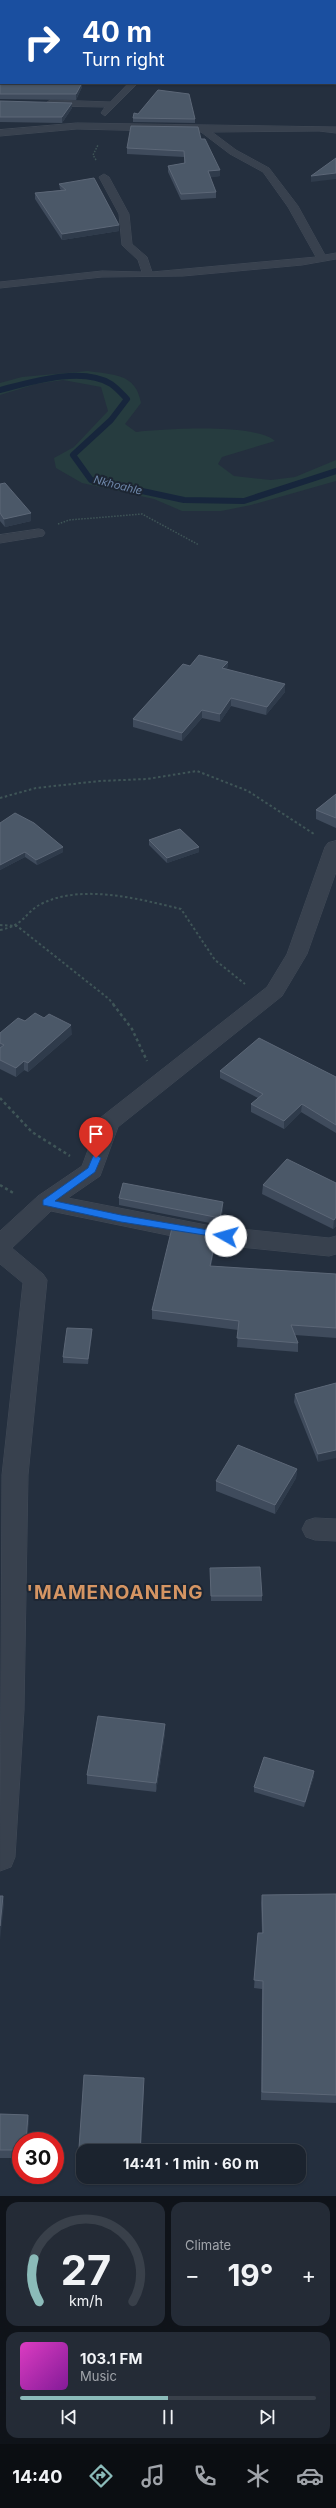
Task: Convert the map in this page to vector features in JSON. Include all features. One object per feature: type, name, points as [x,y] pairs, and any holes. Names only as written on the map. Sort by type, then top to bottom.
[{"type":"street","points":[[0,1245],[46,1202],[92,1170],[108,1123],[271,994],[297,954],[335,847]]},
{"type":"street","points":[[46,1202],[212,1235],[328,1247],[336,1245]]},
{"type":"street","points":[[0,1251],[35,1280],[14,1475],[10,1710],[0,1857]]},
{"type":"lane","points":[[98,126],[113,105],[133,84]]},
{"type":"lane","points":[[41,103],[113,105]]},
{"type":"lane","points":[[0,134],[77,126],[203,129],[288,127],[336,130]]},
{"type":"lane","points":[[203,129],[233,152],[266,170],[293,206],[321,257]]},
{"type":"lane","points":[[104,177],[124,214],[127,245],[143,259],[148,275]]},
{"type":"lane","points":[[0,285],[102,274],[148,275],[302,262],[321,257],[336,256]]},
{"type":"lane","points":[[0,539],[39,533]]},
{"type":"path","points":[[77,126],[81,130],[100,140],[93,155],[104,177]]},
{"type":"path","points":[[39,533],[69,520],[142,514],[199,545]]},
{"type":"path","points":[[0,798],[36,788],[100,781],[147,779],[197,771],[248,791],[335,847]]},
{"type":"path","points":[[0,930],[17,926],[42,903],[60,897],[122,897],[181,909],[215,960],[241,983],[271,994]]},
{"type":"path","points":[[0,925],[17,926],[110,999],[132,1029],[148,1063],[161,1081]]},
{"type":"path","points":[[0,1098],[32,1132],[92,1170]]},
{"type":"green space","points":[[88,371],[122,377],[134,386],[141,403],[125,424],[136,432],[187,429],[230,429],[264,435],[275,441],[222,457],[218,464],[234,476],[271,480],[295,477],[336,460],[336,481],[251,505],[221,511],[182,511],[154,499],[82,483],[56,468],[54,458],[74,447],[108,411],[101,387],[63,380],[36,384],[0,395],[0,383],[22,377]]},
{"type":"building","points":[[0,84],[81,84],[76,94],[0,94]]},
{"type":"building","points":[[158,90],[189,94],[195,119],[133,118],[134,113],[138,114]]},
{"type":"building","points":[[0,101],[72,103],[62,117],[0,117]]},
{"type":"building","points":[[131,126],[198,127],[201,139],[205,139],[220,170],[208,171],[216,192],[181,194],[168,166],[185,163],[184,151],[127,148]]},
{"type":"building","points":[[336,158],[336,173],[311,176]]},
{"type":"building","points":[[94,178],[119,225],[62,234],[35,193],[66,190],[59,184]]},
{"type":"building","points":[[5,483],[31,513],[4,519],[0,513],[0,484]]},
{"type":"building","points":[[199,655],[228,662],[222,668],[285,684],[267,707],[231,698],[220,714],[202,710],[182,733],[133,719],[183,664],[190,666]]},
{"type":"building","points":[[336,794],[336,818],[316,810]]},
{"type":"building","points":[[15,813],[34,823],[63,847],[36,860],[25,852],[0,865],[0,823]]},
{"type":"building","points":[[180,829],[199,847],[167,858],[149,840]]},
{"type":"building","points":[[35,1013],[44,1018],[49,1014],[71,1025],[28,1063],[24,1061],[16,1068],[0,1060],[0,1048],[4,1045],[0,1043],[0,1033],[18,1018],[25,1021]]},
{"type":"building","points":[[259,1038],[336,1077],[336,1125],[302,1104],[284,1121],[251,1104],[263,1094],[220,1071]]},
{"type":"building","points":[[287,1159],[336,1183],[336,1217],[334,1220],[263,1185]]},
{"type":"building","points":[[123,1183],[223,1202],[220,1218],[119,1198]]},
{"type":"building","points":[[172,1228],[216,1237],[210,1266],[336,1274],[336,1328],[291,1325],[298,1343],[237,1338],[239,1321],[152,1310]]},
{"type":"building","points":[[67,1328],[92,1329],[88,1359],[63,1357]]},
{"type":"building","points":[[336,1383],[336,1450],[318,1454],[295,1394]]},
{"type":"building","points":[[238,1445],[297,1469],[275,1505],[216,1481]]},
{"type":"building","points":[[260,1567],[262,1596],[211,1596],[210,1568]]},
{"type":"building","points":[[98,1716],[165,1724],[156,1783],[87,1775]]},
{"type":"building","points":[[264,1757],[314,1771],[305,1802],[254,1787]]},
{"type":"building","points":[[336,1894],[336,2095],[262,2092],[263,1981],[254,1980],[258,1933],[263,1933],[262,1895]]},
{"type":"building","points":[[0,1896],[3,1896],[0,1926]]},
{"type":"building","points":[[84,2075],[144,2078],[140,2144],[79,2144]]},
{"type":"building","points":[[0,2114],[28,2115],[27,2132],[12,2132],[12,2150],[0,2150]]},
{"type":"waterway","name":"Nkhoahle","points":[[0,390],[56,377],[86,376],[111,384],[119,391],[127,399],[111,420],[73,455],[91,480],[184,500],[244,501],[336,471]]},
{"type":"district","name":"'MAMENOANENG","points":[[115,1592]]},
{"type":"route","points":[[96,1158],[92,1170],[46,1202],[121,1219],[212,1235],[226,1236]]}]
